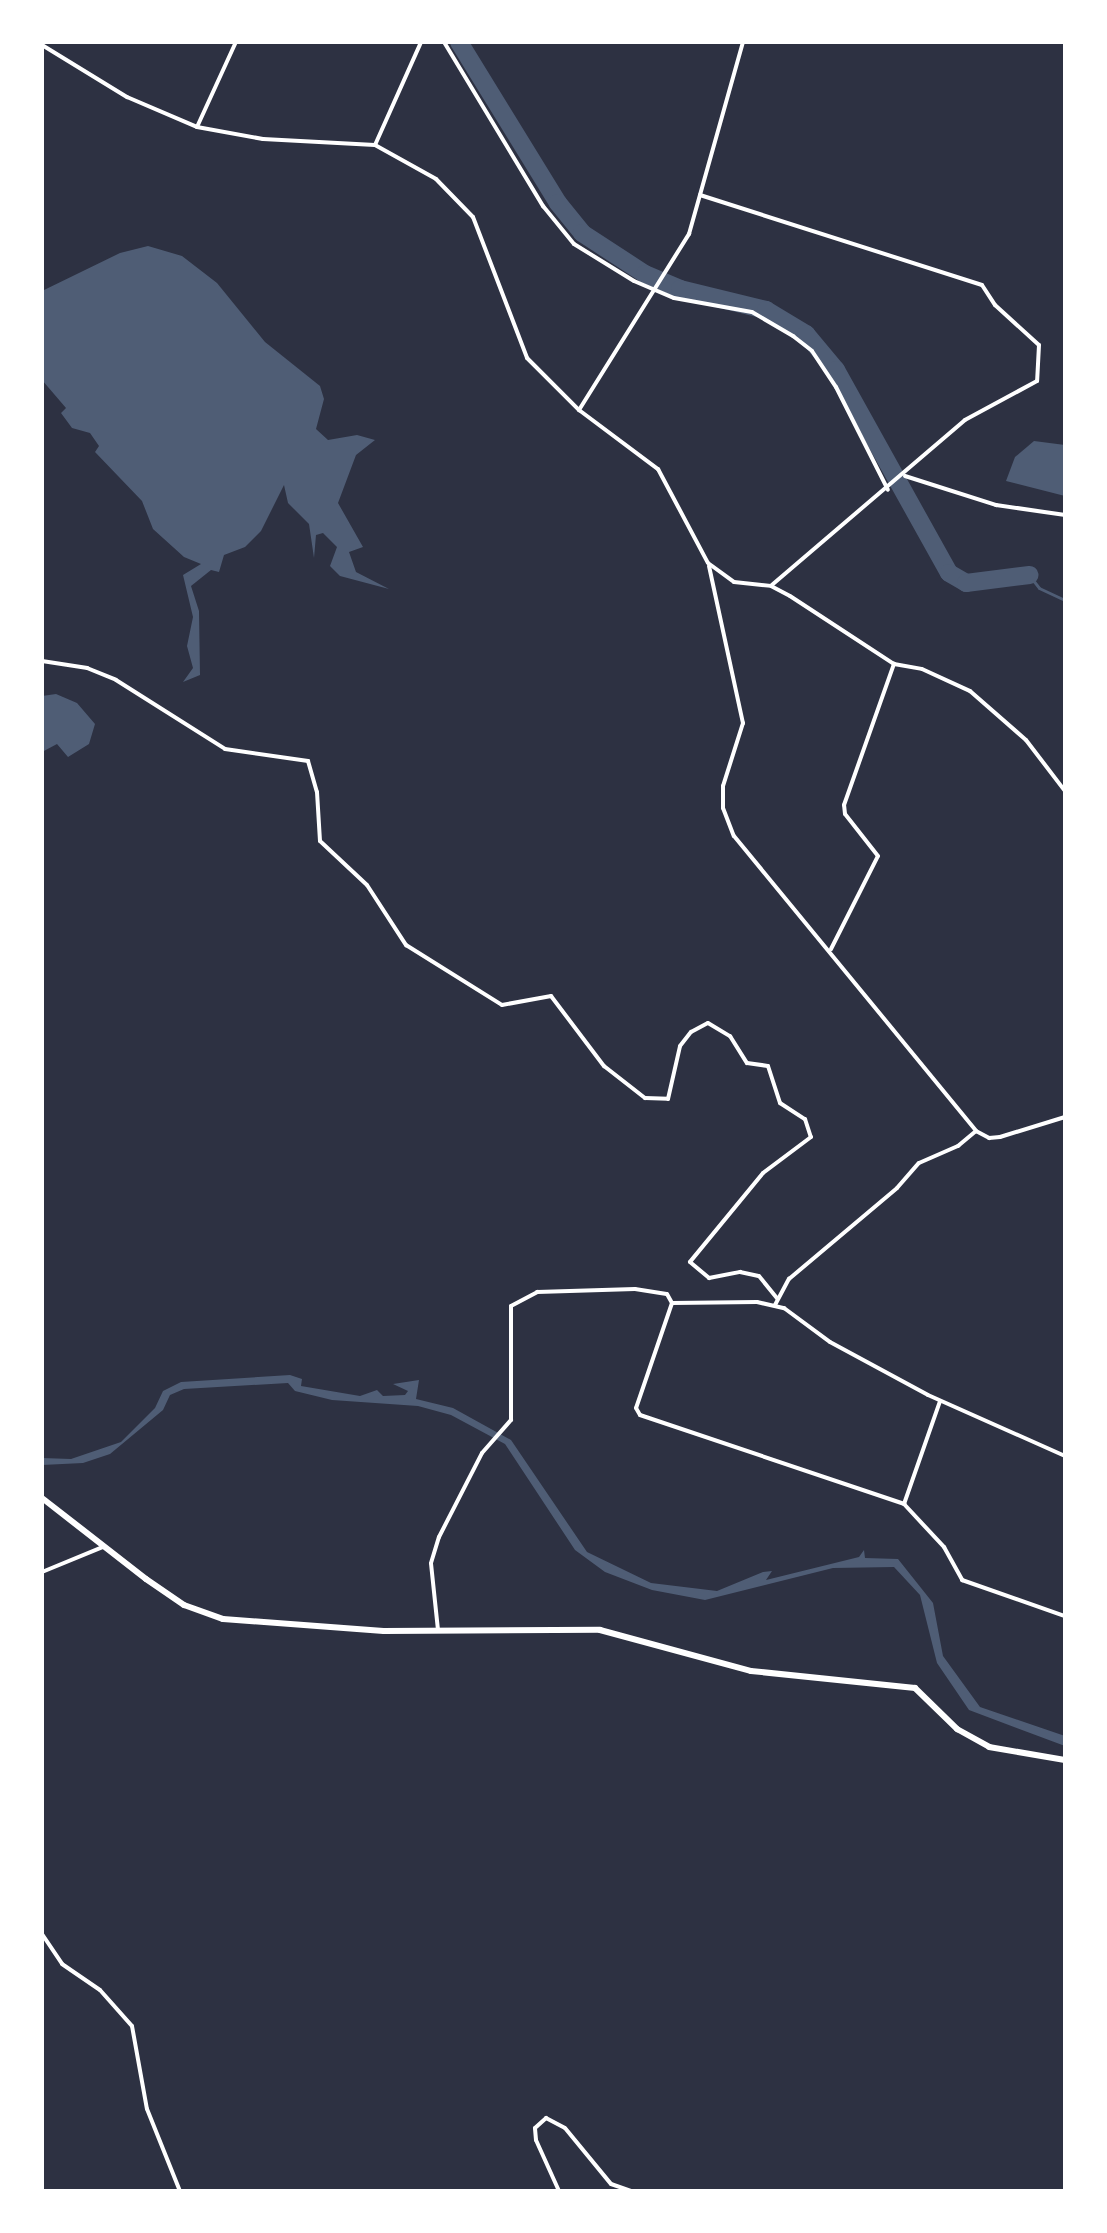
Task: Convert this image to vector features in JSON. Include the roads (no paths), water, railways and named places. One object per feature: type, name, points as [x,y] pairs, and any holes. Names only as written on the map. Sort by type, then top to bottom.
[{"type":"main road","points":[[42,1498],[103,1547],[184,1605],[223,1619],[282,1627],[600,1630],[751,1671],[889,1682],[915,1688],[957,1729],[989,1747],[1065,1760]]},
{"type":"street","points":[[197,127],[236,42]]},
{"type":"street","points":[[375,145],[421,42]]},
{"type":"street","points":[[444,42],[557,225],[602,264],[674,298],[752,312],[812,351],[836,387],[888,490]]},
{"type":"street","points":[[579,410],[689,234],[743,42]]},
{"type":"street","points":[[42,45],[127,97],[197,127],[263,139],[375,145],[407,160],[465,205],[499,281],[521,348],[579,410],[658,469],[708,563],[743,723],[723,786],[723,808],[754,865],[831,949],[976,1131],[989,1138],[1000,1137],[1065,1117]]},
{"type":"street","points":[[700,195],[982,285],[995,305],[1035,337],[1037,381],[965,420],[905,476],[771,586]]},
{"type":"street","points":[[905,476],[996,505],[1065,515]]},
{"type":"street","points":[[708,563],[734,582],[771,586],[894,664],[922,669],[979,698],[1026,740],[1065,791]]},
{"type":"street","points":[[42,661],[87,668],[116,680],[225,749],[308,761],[317,792],[320,841],[367,885],[406,945],[502,1005],[551,996],[604,1066],[645,1098],[668,1099],[680,1046],[691,1032],[708,1023],[730,1036],[747,1063],[768,1066],[780,1103],[805,1119],[811,1137],[763,1173],[690,1262],[709,1278],[740,1272],[759,1276],[777,1298]]},
{"type":"street","points":[[831,949],[878,856],[845,814],[844,805],[894,664]]},
{"type":"street","points":[[1065,829],[1065,851]]},
{"type":"street","points":[[775,1305],[789,1279],[897,1188],[919,1163],[958,1146],[976,1131]]},
{"type":"street","points":[[438,1630],[431,1563],[449,1515],[487,1447],[511,1420],[508,1330],[516,1301],[537,1292],[635,1289],[667,1294],[672,1303],[636,1408],[640,1415],[904,1504],[944,1547],[962,1580],[1065,1616]]},
{"type":"street","points":[[672,1303],[775,1305],[940,1401],[1065,1456]]},
{"type":"street","points":[[904,1504],[940,1401]]},
{"type":"street","points":[[42,1572],[103,1547]]},
{"type":"street","points":[[42,1934],[62,1964],[100,1990],[132,2026],[147,2109],[180,2191]]},
{"type":"street","points":[[559,2191],[536,2140],[535,2128],[546,2118],[565,2128],[611,2184],[631,2191]]},
{"type":"water","points":[[148,246],[182,256],[217,283],[265,342],[320,386],[324,399],[316,429],[328,440],[357,435],[375,440],[356,455],[338,503],[363,547],[349,552],[356,572],[389,589],[340,576],[330,566],[337,547],[323,533],[316,535],[314,558],[309,524],[288,503],[284,485],[261,531],[245,547],[224,555],[219,572],[211,570],[191,586],[199,611],[200,675],[183,682],[193,668],[187,646],[193,617],[183,575],[201,564],[184,557],[153,529],[142,501],[95,452],[99,446],[90,433],[72,428],[61,413],[66,408],[42,380],[42,291],[120,253]]},
{"type":"water","points":[[1034,441],[1065,445],[1065,496],[1006,481],[1015,457]]},
{"type":"water","points":[[56,694],[77,703],[95,724],[89,744],[68,757],[57,744],[42,752],[42,696]]},
{"type":"water","points":[[290,1375],[302,1379],[301,1386],[360,1396],[377,1390],[383,1396],[405,1395],[408,1391],[393,1384],[419,1380],[416,1399],[453,1408],[511,1440],[587,1552],[651,1583],[717,1591],[763,1572],[772,1571],[766,1580],[859,1557],[864,1550],[865,1558],[898,1559],[933,1603],[943,1656],[980,1707],[1065,1736],[1065,1746],[969,1710],[937,1663],[920,1595],[894,1567],[833,1568],[705,1600],[652,1590],[605,1572],[575,1550],[505,1444],[451,1415],[418,1406],[332,1400],[295,1391],[288,1383],[184,1389],[170,1395],[163,1410],[110,1454],[83,1463],[42,1465],[42,1458],[71,1459],[121,1442],[155,1408],[163,1391],[181,1382]]},
{"type":"waterway","points":[[459,42],[558,203],[582,233],[645,274],[680,289],[766,310],[806,334],[836,370],[949,573],[966,583],[1029,575]]},
{"type":"waterway","points":[[1029,575],[1039,588],[1065,600]]}]
